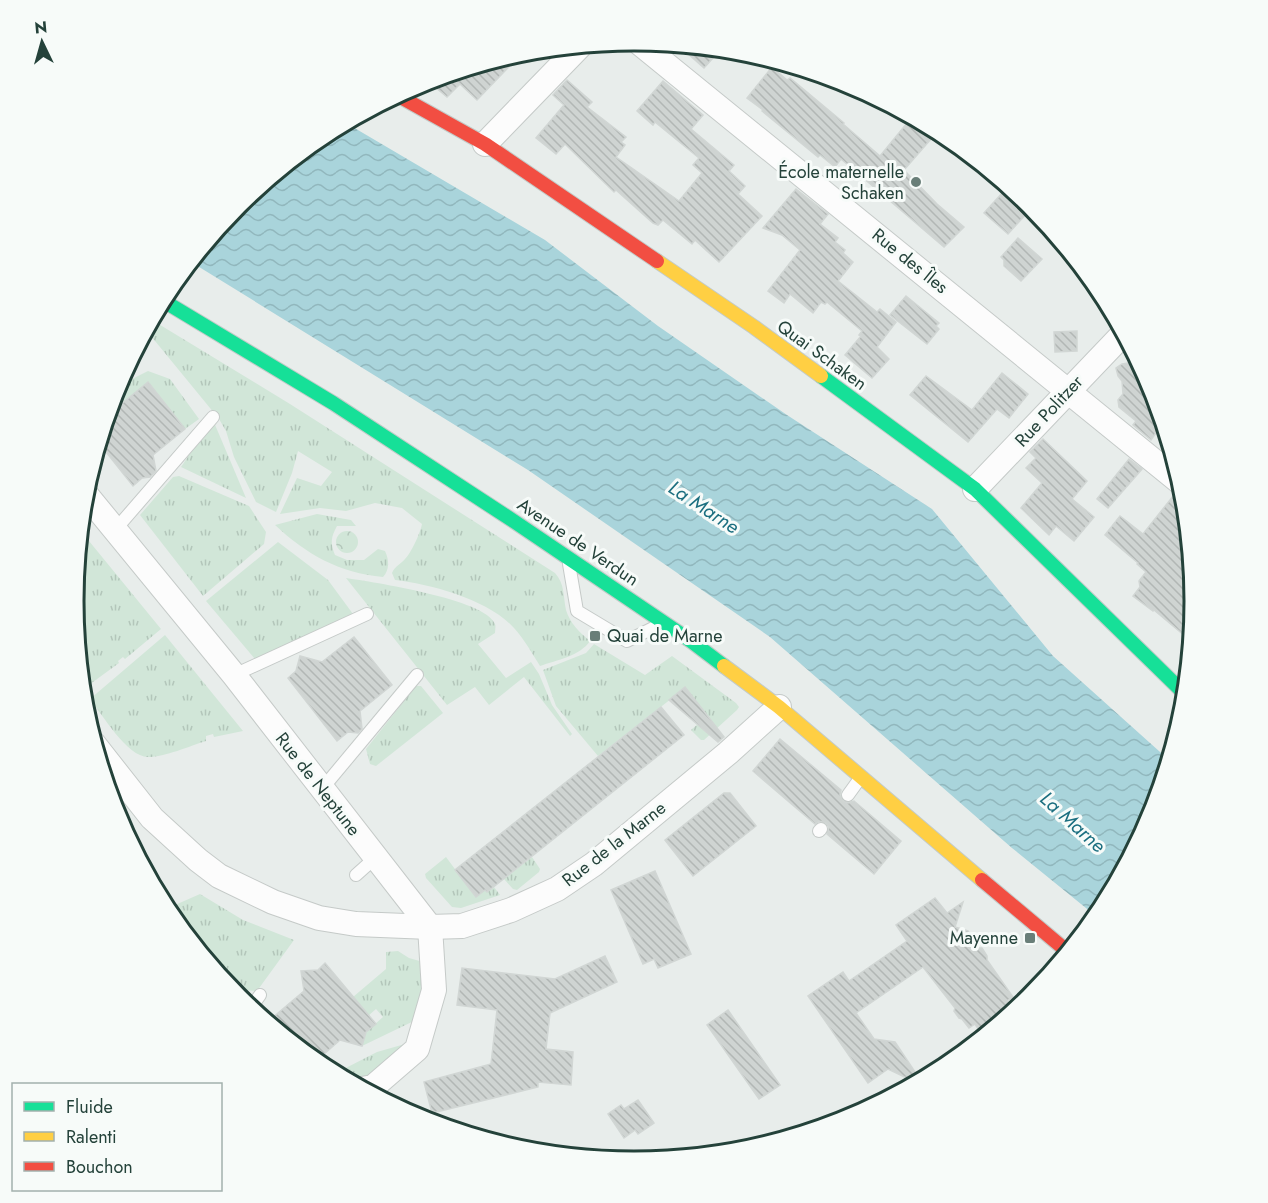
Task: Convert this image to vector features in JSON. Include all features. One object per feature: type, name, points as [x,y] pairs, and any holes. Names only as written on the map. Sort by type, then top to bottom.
[{"type":"street","name":"Rue des Îles","points":[[650,51],[1169,473]]},
{"type":"street","points":[[485,144],[571,55]]},
{"type":"street","name":"Quai Schaken","points":[[407,101],[485,144],[754,327],[975,489],[1178,687]]},
{"type":"street","name":"Avenue de Verdun","points":[[170,305],[333,403],[664,623],[779,708],[1062,947]]},
{"type":"street","name":"Rue Politzer","points":[[975,489],[1118,339]]},
{"type":"street","name":"Rue de Neptune","points":[[93,503],[234,675],[430,927]]},
{"type":"street","name":"Rue de la Marne","points":[[108,762],[152,818],[198,860],[219,876],[273,902],[319,918],[356,924],[462,926],[510,910],[557,888],[594,864],[779,708]]},
{"type":"street","points":[[374,1086],[417,1049],[434,990],[430,927]]},
{"type":"lane","points":[[115,530],[213,417]]},
{"type":"lane","points":[[567,557],[577,611],[627,641],[664,623]]},
{"type":"lane","points":[[234,675],[367,614]]},
{"type":"lane","points":[[322,789],[417,675]]},
{"type":"lane","points":[[848,795],[862,776]]},
{"type":"lane","points":[[356,875],[375,858]]},
{"type":"lane","points":[[256,1001],[260,995]]},
{"type":"green space","points":[[158,324],[290,404],[555,573],[562,586],[570,619],[590,641],[574,654],[540,666],[514,628],[490,609],[459,595],[425,585],[395,580],[392,573],[410,552],[422,524],[402,508],[375,503],[346,511],[320,508],[280,514],[297,478],[321,486],[332,472],[298,451],[292,473],[276,512],[256,502],[219,419],[151,337]]},
{"type":"green space","points":[[148,371],[170,379],[199,419],[185,429],[148,383],[120,405],[130,380]]},
{"type":"green space","points":[[213,420],[246,498],[181,467]]},
{"type":"green space","points":[[179,476],[249,506],[266,532],[264,544],[203,596],[140,515],[173,477]]},
{"type":"green space","points":[[317,514],[351,520],[356,526],[337,526],[332,540],[335,555],[347,560],[364,560],[378,549],[385,551],[388,564],[383,577],[352,571],[324,560],[299,545],[275,525]]},
{"type":"green space","points":[[343,531],[351,531],[358,538],[358,546],[351,553],[343,553],[336,546],[336,538]]},
{"type":"green space","points":[[87,539],[161,629],[125,659],[123,657],[118,661],[119,663],[90,684],[84,602]]},
{"type":"green space","points":[[278,542],[328,580],[353,614],[255,659],[206,601]]},
{"type":"green space","points":[[346,578],[427,593],[472,607],[487,615],[495,624],[495,633],[478,644],[506,678],[531,662],[539,674],[552,705],[572,734],[570,736],[524,677],[489,705],[475,687],[447,705]]},
{"type":"green space","points":[[165,635],[243,731],[214,737],[213,734],[206,736],[206,741],[170,753],[148,757],[140,755],[124,743],[93,703],[92,697]]},
{"type":"green space","points":[[594,644],[645,675],[672,656],[739,707],[704,740],[701,740],[691,730],[706,714],[685,688],[598,756],[556,706],[543,670],[586,653]]},
{"type":"green space","points":[[416,686],[421,686],[443,713],[376,766],[370,764],[366,749]]},
{"type":"green space","points":[[446,857],[475,896],[494,887],[500,895],[461,908],[452,907],[425,874]]},
{"type":"green space","points":[[532,857],[540,869],[539,872],[517,890],[513,889],[504,879]]},
{"type":"green space","points":[[200,894],[243,920],[294,940],[257,991],[244,990],[197,937],[175,905]]},
{"type":"green space","points":[[398,951],[409,958],[423,962],[424,976],[418,1019],[362,1046],[366,1032],[383,1017],[376,1009],[368,1016],[353,997],[386,969],[386,952]]},
{"type":"green space","points":[[405,1044],[380,1071],[362,1080],[344,1069],[377,1052]]},
{"type":"water","name":"La Marne","points":[[354,128],[545,240],[658,326],[787,415],[932,509],[1053,656],[1163,754],[1143,812],[1128,845],[1089,911],[1012,848],[770,637],[528,470],[197,266],[245,212],[271,188],[328,144]]},
{"type":"building","points":[[688,54],[714,57],[704,68]]},
{"type":"building","points":[[510,66],[477,100],[460,84],[447,97],[436,88]]},
{"type":"building","points":[[771,69],[775,70],[787,80],[790,78],[880,156],[907,124],[909,125],[931,139],[904,170],[937,204],[964,227],[944,247],[841,159],[835,167],[820,155],[818,157],[747,98]]},
{"type":"building","points":[[567,80],[592,102],[587,107],[626,137],[621,142],[625,145],[616,157],[679,201],[702,173],[693,165],[699,158],[655,122],[653,125],[637,111],[663,81],[703,115],[691,129],[734,165],[729,171],[745,186],[738,194],[762,216],[719,262],[695,240],[692,244],[663,220],[658,225],[653,223],[616,190],[614,192],[565,144],[556,154],[536,138],[564,105],[553,95]]},
{"type":"building","points":[[796,189],[828,214],[820,224],[838,238],[835,242],[845,250],[843,253],[853,262],[838,281],[877,312],[880,309],[896,322],[877,347],[889,359],[872,378],[845,355],[861,336],[859,335],[862,331],[827,302],[825,304],[821,302],[813,313],[790,294],[784,303],[768,291],[800,250],[782,235],[763,228]]},
{"type":"building","points":[[1002,193],[1025,215],[1008,234],[984,213]]},
{"type":"building","points":[[1018,238],[1042,259],[1021,281],[1004,266],[1004,260],[1001,257]]},
{"type":"building","points":[[906,296],[939,323],[936,326],[939,329],[927,344],[890,315]]},
{"type":"building","points":[[1077,331],[1077,351],[1055,352],[1054,332]]},
{"type":"building","points":[[1128,363],[1132,366],[1143,391],[1157,431],[1151,440],[1133,425],[1136,421],[1119,407],[1118,400],[1123,394],[1122,381],[1116,368]]},
{"type":"building","points":[[1002,373],[1028,394],[1009,418],[997,409],[968,442],[910,395],[926,376],[972,410]]},
{"type":"building","points":[[148,382],[185,429],[153,455],[156,471],[133,486],[105,450],[120,405]]},
{"type":"building","points":[[1043,439],[1087,481],[1072,499],[1094,517],[1074,541],[1056,526],[1049,535],[1021,508],[1042,483],[1026,468],[1036,458],[1030,452]]},
{"type":"building","points":[[1129,459],[1142,469],[1108,508],[1097,499]]},
{"type":"building","points":[[1174,495],[1183,565],[1183,634],[1133,596],[1140,587],[1139,581],[1146,572],[1105,535],[1120,516],[1143,534]]},
{"type":"building","points":[[354,637],[392,685],[360,711],[362,729],[358,733],[348,732],[337,741],[288,678],[296,671],[300,656],[322,662]]},
{"type":"building","points":[[685,687],[724,737],[718,742],[669,700]]},
{"type":"building","points":[[661,707],[684,735],[487,892],[485,890],[476,897],[455,870]]},
{"type":"building","points":[[780,739],[841,790],[840,795],[843,801],[848,803],[854,801],[901,841],[874,874],[827,834],[829,827],[826,823],[819,821],[815,824],[753,771]]},
{"type":"building","points":[[724,793],[730,793],[756,826],[693,876],[665,840]]},
{"type":"building","points":[[655,871],[691,954],[658,968],[654,959],[643,964],[611,890]]},
{"type":"building","points":[[935,898],[947,913],[963,902],[955,927],[968,931],[979,948],[982,948],[987,960],[1013,997],[1007,1001],[1009,1004],[979,1030],[975,1024],[969,1028],[959,1018],[954,1011],[955,1008],[923,967],[856,1013],[874,1039],[895,1042],[916,1074],[908,1079],[888,1069],[868,1083],[808,996],[843,972],[849,981],[907,941],[896,925]]},
{"type":"building","points":[[605,956],[617,982],[550,1013],[546,1049],[573,1052],[571,1085],[538,1082],[538,1087],[432,1113],[424,1082],[491,1064],[497,1010],[457,1005],[462,968],[555,979]]},
{"type":"building","points":[[325,963],[376,1024],[366,1032],[362,1046],[340,1040],[323,1055],[273,1017],[304,991],[301,971],[318,970]]},
{"type":"building","points":[[728,1010],[780,1085],[759,1099],[707,1025]]},
{"type":"building","points":[[638,1100],[654,1123],[638,1134],[635,1130],[624,1138],[608,1114],[621,1105],[624,1109]]},
{"type":"traffic: fast","points":[[170,305],[333,403],[515,522],[691,641],[724,666]]},
{"type":"traffic: fast","points":[[821,376],[975,489],[1178,687]]},
{"type":"traffic: slow","points":[[657,261],[821,376]]},
{"type":"traffic: slow","points":[[724,666],[779,707],[982,880]]},
{"type":"traffic: jam","points":[[407,101],[485,144],[657,261]]},
{"type":"traffic: jam","points":[[982,880],[1062,947]]},
{"type":"place","name":"École maternelle Schaken","points":[[916,182]]},
{"type":"place","name":"Quai de Marne","points":[[595,636]]},
{"type":"place","name":"Mayenne","points":[[1030,938]]}]
